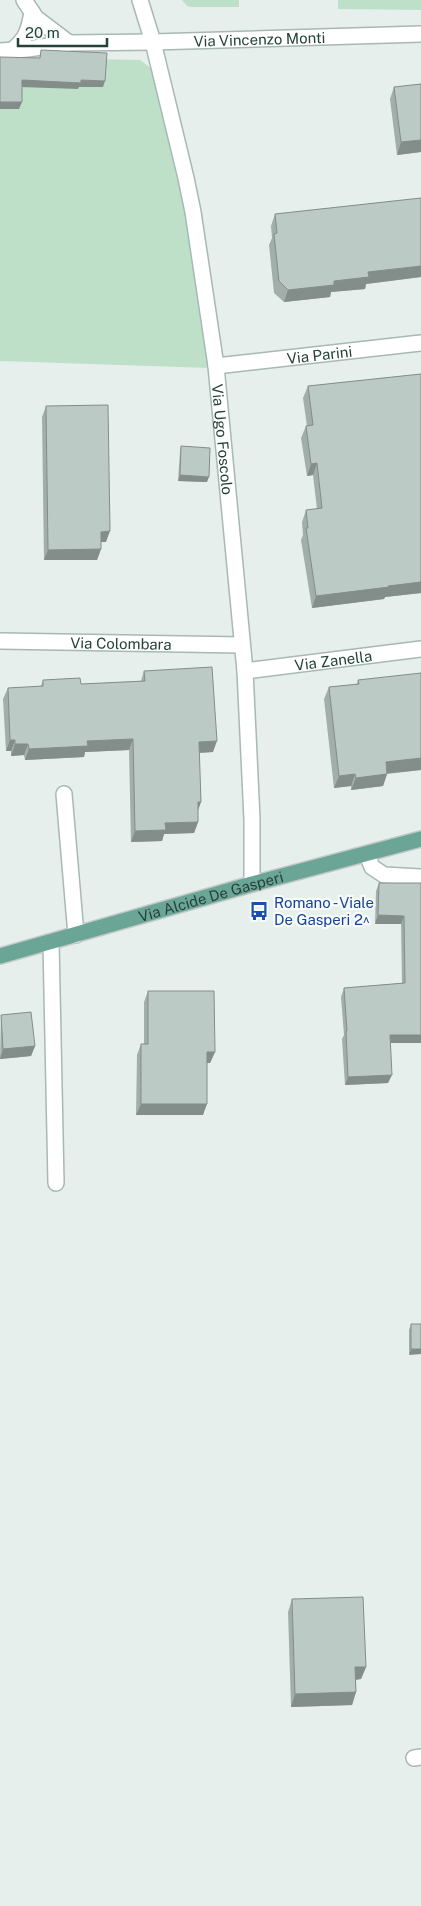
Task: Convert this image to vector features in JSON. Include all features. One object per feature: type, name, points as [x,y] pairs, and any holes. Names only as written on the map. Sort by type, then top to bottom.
[{"type":"main road","name":"Via Alcide De Gasperi","points":[[0,956],[252,884],[421,839]]},
{"type":"street","name":"Via Ugo Foscolo","points":[[140,0],[153,42],[193,212],[216,366],[245,671],[252,819],[252,884]]},
{"type":"street","points":[[28,6],[44,26],[69,42]]},
{"type":"street","points":[[6,51],[23,42],[30,23],[28,6]]},
{"type":"street","name":"Via Vincenzo Monti","points":[[6,51],[69,42],[153,42],[421,34]]},
{"type":"street","name":"Via Parini","points":[[216,366],[421,343]]},
{"type":"street","name":"Via Colombara","points":[[0,641],[242,645]]},
{"type":"street","name":"Via Zanella","points":[[245,671],[421,649]]},
{"type":"street","points":[[64,794],[76,935]]},
{"type":"street","points":[[367,854],[372,866],[384,875],[421,877]]},
{"type":"street","points":[[51,942],[56,1183]]},
{"type":"green space","points":[[182,0],[239,0],[239,7],[192,7],[187,6]]},
{"type":"green space","points":[[338,0],[421,0],[421,10],[338,9]]},
{"type":"green space","points":[[0,57],[140,60],[152,69],[176,152],[210,368],[0,361]]},
{"type":"building","points":[[41,50],[107,53],[105,81],[81,80],[81,83],[22,80],[22,102],[0,102],[0,57],[40,58]]},
{"type":"building","points":[[421,84],[421,140],[401,142],[394,87]]},
{"type":"building","points":[[421,198],[421,266],[368,272],[369,277],[334,281],[334,285],[288,290],[279,281],[274,234],[277,233],[275,214]]},
{"type":"building","points":[[421,374],[421,582],[316,596],[306,528],[308,528],[306,510],[322,508],[317,463],[311,464],[306,426],[313,425],[308,386]]},
{"type":"building","points":[[108,405],[110,531],[101,532],[101,549],[48,550],[46,406]]},
{"type":"building","points":[[181,446],[210,448],[209,477],[180,475]]},
{"type":"building","points":[[212,667],[217,741],[199,742],[201,802],[198,802],[198,822],[165,823],[166,830],[135,831],[133,739],[87,741],[88,746],[29,749],[28,744],[15,744],[15,740],[10,740],[8,688],[43,686],[43,680],[80,678],[81,684],[145,681],[144,671]]},
{"type":"building","points":[[421,673],[421,758],[386,762],[387,774],[356,778],[355,774],[339,776],[329,687],[359,684],[358,680]]},
{"type":"building","points":[[379,883],[421,883],[421,1035],[390,1035],[392,1075],[348,1077],[344,988],[405,983],[404,916],[378,915]]},
{"type":"building","points":[[148,991],[214,991],[215,1052],[207,1052],[207,1104],[141,1104],[141,1044],[148,1044]]},
{"type":"building","points":[[31,1012],[35,1046],[3,1049],[1,1015]]},
{"type":"building","points":[[411,1324],[421,1324],[421,1349],[411,1349]]},
{"type":"building","points":[[363,1597],[366,1667],[355,1667],[356,1692],[295,1694],[292,1599]]},
{"type":"place","name":"Romano - Viale De Gasperi 2^","points":[[259,911]]}]
